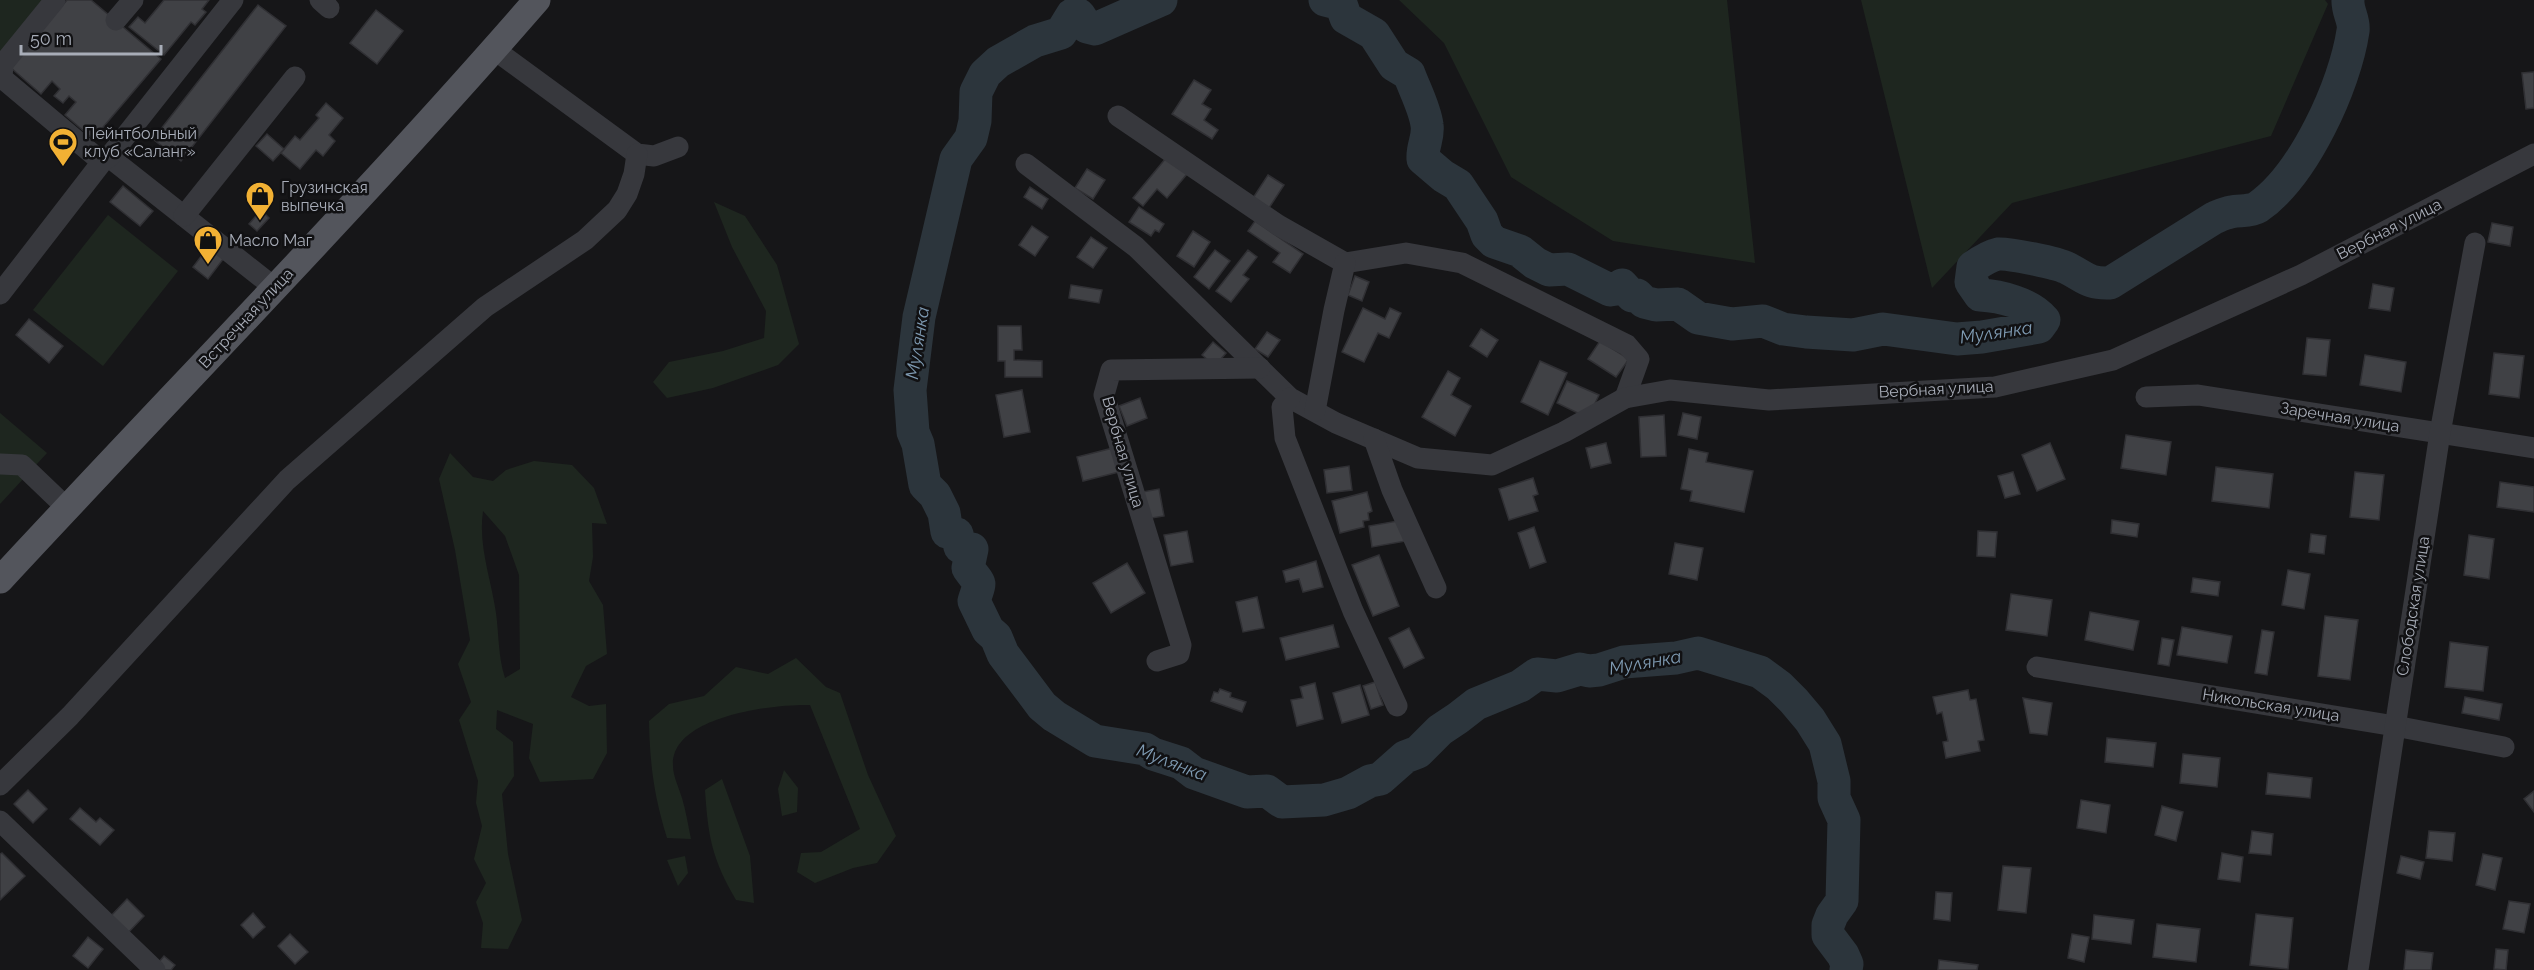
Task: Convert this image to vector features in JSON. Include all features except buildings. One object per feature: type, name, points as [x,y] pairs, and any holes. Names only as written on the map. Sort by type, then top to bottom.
[{"type":"main road","name":"Встречная улица","points":[[0,580],[495,50],[526,4]]},
{"type":"street","points":[[55,0],[3,64],[2,78],[275,288]]},
{"type":"street","points":[[116,20],[133,0]]},
{"type":"street","points":[[0,294],[232,0]]},
{"type":"street","points":[[495,50],[637,154],[654,156],[678,147]]},
{"type":"street","points":[[184,216],[295,77]]},
{"type":"street","points":[[1118,117],[1278,225],[1345,263],[1406,253],[1462,263],[1627,345],[1639,359],[1626,398]]},
{"type":"street","points":[[0,785],[70,716],[287,480],[485,308],[585,240],[617,210],[627,194],[634,174],[637,154]]},
{"type":"street","name":"Вербная улица","points":[[1026,164],[1136,247],[1290,398],[1418,458],[1492,465],[1564,432],[1626,398],[1670,390],[1769,400],[1995,387],[2113,360],[2301,274],[2534,154]]},
{"type":"street","name":"Слободская улица","points":[[2358,970],[2440,433],[2475,243]]},
{"type":"street","points":[[1315,411],[1345,263]]},
{"type":"street","name":"Вербная улица","points":[[1157,661],[1179,654],[1181,645],[1104,395],[1111,370],[1260,368]]},
{"type":"street","name":"Заречная улица","points":[[2146,397],[2198,395],[2534,448]]},
{"type":"street","points":[[1290,398],[1282,407],[1285,438],[1353,611],[1397,706]]},
{"type":"street","points":[[1374,439],[1392,490],[1436,588]]},
{"type":"street","points":[[0,464],[22,465],[67,508]]},
{"type":"street","name":"Никольская улица","points":[[2037,667],[2394,726],[2504,747]]},
{"type":"street","points":[[0,821],[156,970]]},
{"type":"shaded area","points":[[0,0],[59,0],[8,57],[0,51]]},
{"type":"shaded area","points":[[1399,0],[1727,0],[1755,263],[1613,241],[1511,177],[1444,43]]},
{"type":"shaded area","points":[[1861,0],[2325,0],[2328,4],[2271,136],[2012,203],[1932,288]]},
{"type":"shaded area","points":[[714,202],[745,216],[777,265],[799,344],[778,365],[713,388],[667,398],[653,382],[669,362],[723,351],[764,338],[766,311],[732,247]]},
{"type":"shaded area","points":[[108,215],[178,271],[103,366],[33,310]]},
{"type":"shaded area","points":[[0,413],[47,453],[0,504]]},
{"type":"shaded area","points":[[450,453],[473,477],[493,481],[506,470],[534,461],[572,465],[594,488],[607,524],[592,523],[593,557],[589,581],[603,605],[607,654],[586,666],[571,697],[589,706],[606,704],[607,753],[593,779],[540,782],[529,758],[533,724],[497,710],[496,729],[513,742],[514,776],[502,794],[508,854],[522,920],[508,949],[481,948],[483,923],[476,902],[486,883],[474,859],[482,826],[476,803],[478,781],[459,720],[471,702],[458,664],[470,640],[455,550],[439,479]],"holes":[[[483,511],[505,536],[519,575],[520,669],[505,678],[482,537]]]},
{"type":"shaded area","points":[[796,658],[826,687],[840,693],[868,775],[896,836],[877,863],[853,868],[815,883],[797,872],[801,853],[821,852],[860,829],[810,705],[773,707],[727,716],[706,724],[688,735],[677,749],[673,766],[691,839],[667,838],[656,794],[650,752],[649,721],[669,704],[704,696],[736,667],[768,674]]},
{"type":"shaded area","points":[[784,770],[798,788],[797,812],[782,816],[778,789]]},
{"type":"shaded area","points":[[722,779],[750,856],[754,903],[736,900],[716,860],[708,821],[705,790]]},
{"type":"shaded area","points":[[685,856],[688,873],[678,886],[667,860]]},
{"type":"waterway","name":"Мулянка","points":[[1161,0],[1095,29],[1087,27],[1079,15],[1072,15],[1061,33],[1035,41],[998,62],[985,74],[976,92],[975,121],[971,138],[956,159],[919,317],[910,390],[913,432],[918,444],[925,485],[935,495],[944,513],[947,532],[957,534],[960,547],[972,549],[968,568],[979,583],[974,601],[988,630],[996,637],[1003,654],[1042,706],[1095,741],[1145,749],[1181,763],[1194,773],[1247,792],[1267,791],[1282,802],[1324,800],[1348,793],[1370,781],[1380,779],[1405,757],[1418,752],[1440,730],[1476,704],[1520,686],[1537,674],[1557,676],[1580,669],[1599,670],[1624,662],[1676,658],[1698,653],[1760,672],[1794,701],[1810,720],[1825,744],[1834,781],[1834,798],[1844,820],[1842,901],[1832,915],[1828,925],[1828,935],[1843,955],[1847,964],[1846,970]]},
{"type":"waterway","name":"Мулянка","points":[[1325,0],[1341,4],[1346,18],[1374,34],[1394,65],[1409,74],[1427,125],[1423,159],[1458,185],[1482,221],[1487,235],[1494,242],[1520,251],[1535,263],[1549,270],[1568,269],[1610,290],[1622,285],[1632,296],[1637,295],[1644,302],[1656,305],[1678,304],[1698,318],[1732,324],[1763,321],[1783,329],[1806,332],[1853,335],[1883,329],[1957,339],[2039,327],[2044,320],[2023,305],[1980,295],[1971,282],[1973,267],[1988,258],[2004,254],[2033,259],[2062,266],[2091,281],[2110,283],[2214,218],[2229,212],[2258,207],[2291,174],[2320,127],[2332,102],[2349,53],[2353,31],[2348,0]]},
{"type":"place","name":"Пейнтбольный клуб «Саланг»","points":[[63,168]]},
{"type":"place","name":"Грузинская выпечка","points":[[260,222]]},
{"type":"place","name":"Масло Маг","points":[[208,266]]}]
